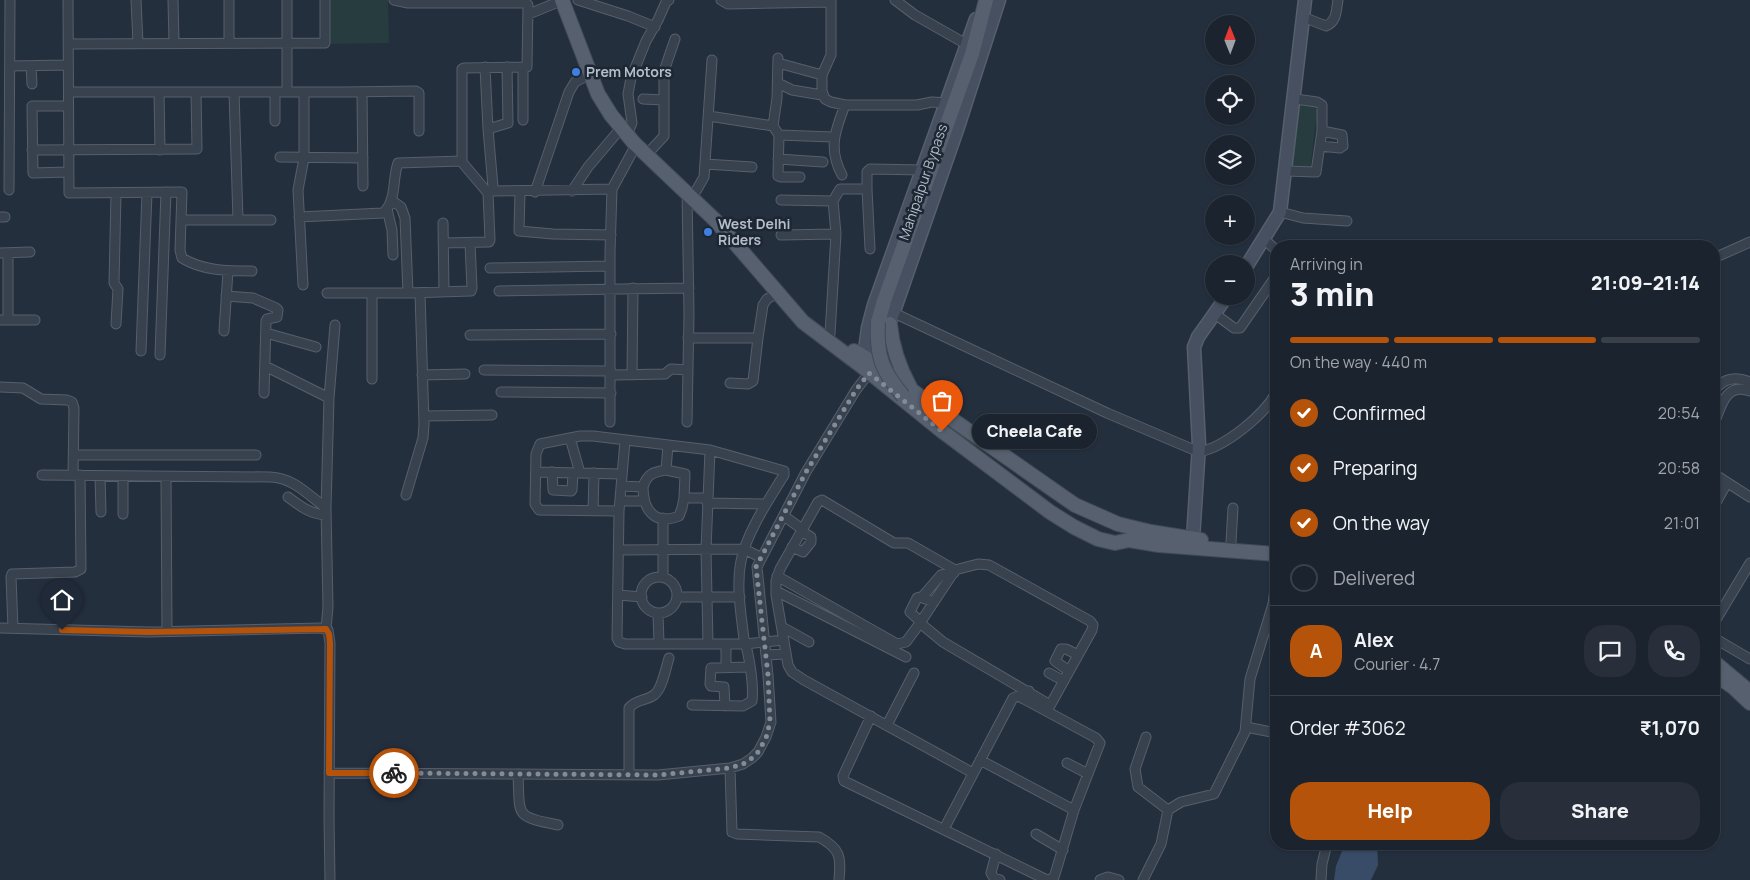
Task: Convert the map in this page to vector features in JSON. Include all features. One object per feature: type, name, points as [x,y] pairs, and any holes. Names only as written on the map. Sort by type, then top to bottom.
[{"type":"main road","points":[[563,0],[590,74],[604,105],[625,129],[651,150],[691,192],[803,322],[1075,505],[1118,524],[1193,539],[1231,542],[1270,552]]},
{"type":"main road","points":[[569,0],[604,94],[636,145],[727,224],[801,310],[868,365],[942,431],[1050,512],[1098,539],[1115,543],[1129,540]]},
{"type":"main road","points":[[985,0],[969,63],[884,301],[887,320],[877,343],[889,379],[908,394],[928,415],[1070,516],[1097,529],[1129,540],[1159,545],[1270,554]]},
{"type":"main road","points":[[1720,666],[1748,685]]},
{"type":"main road","points":[[1720,678],[1750,703]]},
{"type":"street","points":[[9,190],[5,134],[10,66],[10,0]]},
{"type":"street","points":[[68,0],[69,193],[182,193],[180,250],[182,258],[202,267],[228,271],[252,271]]},
{"type":"street","points":[[136,0],[138,43]]},
{"type":"street","points":[[174,0],[174,42]]},
{"type":"street","points":[[229,0],[229,42]]},
{"type":"street","points":[[287,0],[287,92]]},
{"type":"street","points":[[68,44],[174,42],[325,43],[325,0]]},
{"type":"street","points":[[394,0],[408,3],[464,1],[526,3],[528,6],[527,67],[462,69],[461,162]]},
{"type":"street","points":[[529,14],[563,0]]},
{"type":"street","points":[[578,0],[654,27]]},
{"type":"street","points":[[572,191],[588,167],[632,123],[628,89],[644,46],[666,2],[669,0]]},
{"type":"street","points":[[721,0],[728,4],[831,1],[831,55],[822,75],[822,95]]},
{"type":"street","points":[[896,0],[915,15],[966,44]]},
{"type":"street","name":"Mahipalpur Bypass","points":[[868,365],[868,328],[874,305],[966,44],[985,0]]},
{"type":"street","name":"Mahipalpur Bypass","points":[[868,365],[887,320],[958,127],[999,0]]},
{"type":"street","points":[[1254,255],[1280,212],[1295,99],[1305,0]]},
{"type":"street","points":[[1303,17],[1326,26],[1333,23],[1338,0]]},
{"type":"street","points":[[651,150],[664,136],[663,100],[665,67],[675,39]]},
{"type":"street","points":[[687,422],[691,192],[701,183],[705,164],[712,60]]},
{"type":"street","points":[[800,177],[778,176],[779,135],[773,126],[777,98],[778,60],[822,75]]},
{"type":"street","points":[[10,66],[68,65]]},
{"type":"street","points":[[31,66],[32,84]]},
{"type":"street","points":[[443,244],[490,242],[491,190],[485,67]]},
{"type":"street","points":[[488,130],[508,123],[507,67]]},
{"type":"street","points":[[523,120],[524,67]]},
{"type":"street","points":[[535,192],[570,92],[575,82],[590,74]]},
{"type":"street","points":[[778,83],[792,90],[822,95],[831,102],[845,105],[946,103]]},
{"type":"street","points":[[68,92],[418,91],[419,131]]},
{"type":"street","points":[[159,92],[160,150]]},
{"type":"street","points":[[32,150],[197,149],[196,92]]},
{"type":"street","points":[[234,92],[238,220]]},
{"type":"street","points":[[275,92],[275,121]]},
{"type":"street","points":[[303,285],[298,190],[304,158],[304,92]]},
{"type":"street","points":[[362,92],[363,186]]},
{"type":"street","points":[[643,99],[663,100]]},
{"type":"street","points":[[1286,171],[1316,172],[1322,131],[1322,105],[1317,102],[1295,99]]},
{"type":"street","points":[[842,175],[836,160],[833,137],[845,105]]},
{"type":"street","points":[[68,106],[32,106],[33,173],[68,172]]},
{"type":"street","points":[[709,116],[773,126]]},
{"type":"street","points":[[1320,146],[1340,148],[1343,146],[1342,135],[1322,131]]},
{"type":"street","points":[[779,135],[833,137]]},
{"type":"street","points":[[610,422],[613,373],[610,289],[612,189],[636,145]]},
{"type":"street","points":[[280,157],[363,158]]},
{"type":"street","points":[[778,159],[823,162]]},
{"type":"street","points":[[393,255],[389,204],[398,163],[461,162],[492,191],[535,192],[612,189]]},
{"type":"street","points":[[705,164],[752,167]]},
{"type":"street","points":[[870,249],[867,172],[870,169],[922,170]]},
{"type":"street","points":[[830,334],[836,234],[833,201],[840,189],[868,189]]},
{"type":"street","points":[[160,354],[166,192]]},
{"type":"street","points":[[520,192],[519,231],[553,234],[610,235]]},
{"type":"street","points":[[142,351],[147,193]]},
{"type":"street","points":[[116,194],[114,283],[118,289],[116,324]]},
{"type":"street","points":[[781,200],[833,201]]},
{"type":"street","points":[[300,217],[380,214],[389,204]]},
{"type":"street","points":[[389,204],[401,207],[405,218],[408,293]]},
{"type":"street","points":[[1280,212],[1302,218],[1347,221]]},
{"type":"street","points":[[181,220],[271,220]]},
{"type":"street","points":[[443,224],[444,292]]},
{"type":"street","points":[[781,235],[836,234]]},
{"type":"street","points":[[1265,240],[1270,245]]},
{"type":"street","points":[[1720,255],[1750,242]]},
{"type":"street","points":[[327,293],[420,293],[472,290],[470,243]]},
{"type":"street","points":[[30,252],[4,253],[4,320],[35,320]]},
{"type":"street","points":[[490,268],[610,266]]},
{"type":"street","points":[[224,330],[228,271]]},
{"type":"street","points":[[1215,314],[1234,328],[1240,328],[1270,285]]},
{"type":"street","points":[[632,288],[632,375]]},
{"type":"street","points":[[499,291],[689,288]]},
{"type":"street","points":[[372,293],[372,379]]},
{"type":"street","points":[[406,495],[423,438],[420,293]]},
{"type":"street","points":[[730,383],[748,384],[753,381],[763,305],[777,293]]},
{"type":"street","points":[[226,296],[253,298],[278,309],[277,317],[266,320],[264,393]]},
{"type":"street","points":[[1193,539],[1199,452],[1194,347],[1198,337],[1221,305]]},
{"type":"street","points":[[887,320],[1199,452],[1214,448],[1264,411],[1270,402]]},
{"type":"street","points":[[330,880],[330,643],[329,634],[326,629],[328,607],[326,512],[329,398],[336,326]]},
{"type":"street","points":[[266,333],[316,347]]},
{"type":"street","points":[[470,335],[611,334]]},
{"type":"street","points":[[688,338],[758,338]]},
{"type":"street","points":[[329,773],[658,775],[730,768],[743,764],[758,752],[769,730],[770,706],[765,642],[756,567],[806,472],[856,390],[868,365]]},
{"type":"street","points":[[265,366],[329,398]]},
{"type":"street","points":[[484,370],[632,375],[665,374],[671,369],[688,370]]},
{"type":"street","points":[[422,375],[465,374]]},
{"type":"street","points":[[1734,379],[1736,389]]},
{"type":"street","points":[[1720,385],[1723,382],[1734,379],[1750,382]]},
{"type":"street","points":[[0,387],[23,388],[40,400],[67,400],[72,402],[74,408],[74,455],[77,475],[81,568],[75,572],[12,574],[13,628]]},
{"type":"street","points":[[1720,410],[1730,392],[1736,389],[1750,391]]},
{"type":"street","points":[[501,392],[611,393]]},
{"type":"street","points":[[424,416],[492,415]]},
{"type":"street","points":[[619,511],[538,510],[536,504],[536,454],[539,446],[547,442],[593,436],[710,450],[784,471],[744,549],[740,564],[740,596],[752,701],[743,706],[692,705]]},
{"type":"street","points":[[552,472],[553,490],[572,490],[576,473],[570,438]]},
{"type":"street","points":[[625,441],[619,511],[619,642],[625,644],[745,644],[784,640]]},
{"type":"street","points":[[666,470],[668,445]]},
{"type":"street","points":[[708,644],[706,550],[710,450]]},
{"type":"street","points":[[74,455],[256,455]]},
{"type":"street","points":[[666,470],[685,474],[684,498],[678,516],[663,518],[652,515],[647,509],[643,501],[643,487],[647,476],[666,470]]},
{"type":"street","points":[[536,472],[622,474]]},
{"type":"street","points":[[593,511],[594,473]]},
{"type":"street","points":[[42,475],[280,477],[291,481],[326,512]]},
{"type":"street","points":[[100,476],[101,512]]},
{"type":"street","points":[[123,476],[123,514]]},
{"type":"street","points":[[166,477],[168,632]]},
{"type":"street","points":[[1720,478],[1750,497]]},
{"type":"street","points":[[1720,496],[1728,483]]},
{"type":"street","points":[[621,486],[643,487]]},
{"type":"street","points":[[288,497],[306,510],[316,514],[326,512]]},
{"type":"street","points":[[684,498],[766,504]]},
{"type":"street","points":[[954,571],[908,543],[894,543],[822,500],[818,502],[777,576],[776,591],[788,666],[797,676],[973,773]]},
{"type":"street","points":[[620,501],[643,501]]},
{"type":"street","points":[[1231,542],[1233,508]]},
{"type":"street","points":[[784,516],[811,537],[811,542],[803,552],[792,547]]},
{"type":"street","points":[[663,518],[663,577]]},
{"type":"street","points":[[618,550],[744,549],[760,557]]},
{"type":"street","points":[[1720,614],[1747,574],[1750,563]]},
{"type":"street","points":[[871,716],[843,776],[844,781],[1049,880],[1054,877],[1074,810],[1100,746],[1100,741],[944,642],[911,614],[910,610],[917,598],[922,597],[941,575],[978,564],[989,565],[1090,621],[1093,625],[1092,630],[1049,708]]},
{"type":"street","points":[[777,576],[900,644],[906,642],[921,623],[954,571]]},
{"type":"street","points":[[663,577],[671,581],[675,586],[677,597],[676,602],[669,610],[658,613],[649,610],[645,606],[642,597],[644,586],[648,581],[663,577]]},
{"type":"street","points":[[776,591],[909,659],[901,653],[900,644]]},
{"type":"street","points":[[618,595],[642,597]]},
{"type":"street","points":[[677,597],[740,596]]},
{"type":"street","points":[[922,597],[934,602]]},
{"type":"street","points":[[658,613],[659,643]]},
{"type":"street","points":[[1143,880],[1161,844],[1168,810],[1181,802],[1214,794],[1237,749],[1246,727],[1250,679],[1270,614]]},
{"type":"street","points":[[782,627],[809,642]]},
{"type":"street","points":[[0,628],[168,632],[326,629]]},
{"type":"street","points":[[1720,642],[1750,659]]},
{"type":"street","points":[[726,644],[726,667]]},
{"type":"street","points":[[1069,671],[1055,661],[1061,649],[1066,649],[1078,656]]},
{"type":"street","points":[[766,655],[786,654]]},
{"type":"street","points":[[629,775],[629,708],[634,703],[651,697],[658,692],[670,658]]},
{"type":"street","points":[[726,706],[725,688],[723,686],[711,685],[710,670],[712,667],[749,667]]},
{"type":"street","points":[[887,725],[914,673]]},
{"type":"street","points":[[1049,673],[1064,681]]},
{"type":"street","points":[[944,829],[1013,698],[1027,695]]},
{"type":"street","points":[[1246,727],[1270,732]]},
{"type":"street","points":[[1146,737],[1135,768],[1138,787],[1168,810]]},
{"type":"street","points":[[980,760],[1074,810]]},
{"type":"street","points":[[1067,762],[1088,774]]},
{"type":"street","points":[[730,768],[732,832],[737,834],[820,837],[830,843],[840,857],[839,880]]},
{"type":"street","points":[[518,774],[520,808],[523,815],[532,820],[558,825]]},
{"type":"street","points":[[1036,834],[1063,850]]},
{"type":"street","points":[[1321,880],[1326,850]]},
{"type":"street","points":[[996,854],[991,873],[994,878],[1000,880]]},
{"type":"street","points":[[1100,880],[1108,877],[1119,880]]},
{"type":"green space","points":[[326,0],[388,0],[389,43],[326,44]]},
{"type":"green space","points":[[1300,105],[1316,107],[1317,112],[1310,172],[1290,167],[1296,108]]},
{"type":"water","points":[[1343,850],[1377,850],[1378,865],[1371,880],[1334,880],[1336,866]]},
{"type":"way so far","points":[[394,773],[658,775],[730,768],[743,764],[758,752],[766,738],[770,722],[768,675],[756,567],[806,472],[856,390],[869,373],[942,431]]},
{"type":"place","name":"Prem Motors","points":[[576,72]]},
{"type":"place","name":"West Delhi Riders","points":[[708,232]]},
{"type":"place","name":"Cheela Cafe","points":[[942,431]]},
{"type":"route","points":[[62,630],[148,632],[326,629],[328,630],[330,643],[329,773],[394,773]]}]
